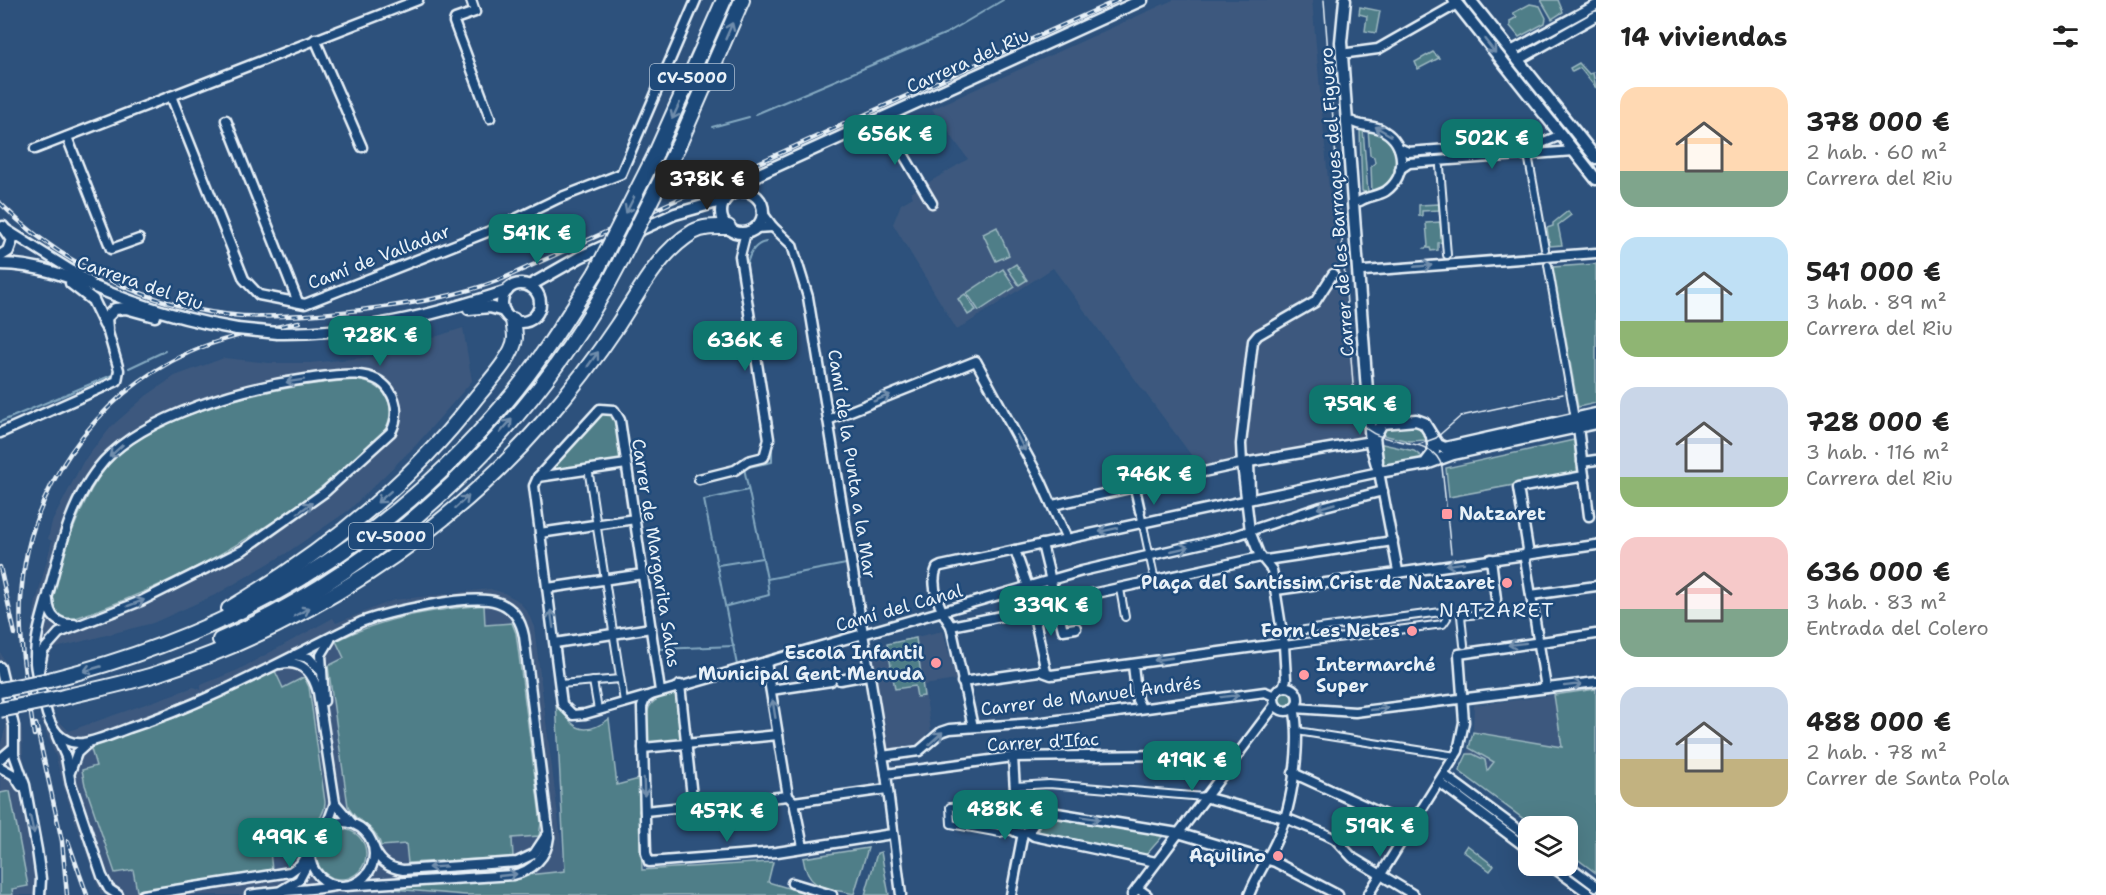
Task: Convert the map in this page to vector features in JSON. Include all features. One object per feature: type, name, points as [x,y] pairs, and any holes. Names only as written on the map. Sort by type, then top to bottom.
[{"type":"highway","name":"CV-5000","points":[[3,687],[118,661],[234,617],[332,559],[426,486],[506,402],[547,349],[596,272],[656,153],[724,0]]},
{"type":"highway","name":"CV-5000","points":[[0,710],[64,697],[156,668],[242,630],[287,607],[390,537],[453,482],[521,408],[559,359],[609,283],[680,142],[742,0]]},
{"type":"highway","points":[[64,697],[158,673],[248,638],[293,617],[352,584],[410,545],[498,470],[545,420],[592,361],[663,258],[699,229],[725,223]]},
{"type":"highway","points":[[186,635],[300,564],[345,531],[407,477],[450,432],[508,356],[515,340],[509,316]]},
{"type":"street","points":[[35,149],[418,0]]},
{"type":"street","points":[[471,0],[475,12],[455,19],[454,22],[490,118]]},
{"type":"street","name":"Camí de Valladar","points":[[171,96],[244,279],[259,295],[305,304],[461,242],[621,174],[696,0]]},
{"type":"street","name":"Carrera del Riu","points":[[529,286],[580,257],[664,219],[728,196],[759,174],[1142,0]]},
{"type":"street","name":"Carrer de les Barraques del Figuero","points":[[1345,0],[1341,42],[1371,441],[1379,472]]},
{"type":"street","name":"Carrer de les Barraques del Figuero","points":[[1351,0],[1347,23],[1353,122],[1375,412],[1382,423]]},
{"type":"street","points":[[1470,0],[1596,158]]},
{"type":"street","points":[[1348,53],[1378,49],[1455,2],[1596,179]]},
{"type":"street","points":[[1514,56],[1596,5]]},
{"type":"street","points":[[1514,56],[1596,16]]},
{"type":"street","points":[[315,39],[362,147]]},
{"type":"street","points":[[882,118],[932,203]]},
{"type":"street","points":[[226,120],[297,302]]},
{"type":"street","name":"Carrer de les Barraques del Figuero","points":[[1353,122],[1386,132],[1399,147]]},
{"type":"street","points":[[1399,147],[1408,152],[1544,142],[1561,135]]},
{"type":"street","points":[[67,137],[111,249],[139,239]]},
{"type":"street","points":[[1399,147],[1400,169]]},
{"type":"street","points":[[1400,169],[1409,163],[1574,151]]},
{"type":"street","points":[[1529,160],[1545,249]]},
{"type":"street","points":[[699,479],[735,471],[748,461],[764,457],[768,450],[769,439],[740,256],[750,230],[762,212],[759,200],[759,181],[774,167]]},
{"type":"street","points":[[1440,167],[1447,255]]},
{"type":"street","name":"Carrer de les Barraques del Figuero","points":[[1360,201],[1386,191],[1395,182],[1400,169]]},
{"type":"street","points":[[725,223],[728,196],[749,192],[759,200]]},
{"type":"street","points":[[696,208],[710,211],[736,232],[773,227]]},
{"type":"street","name":"Camí de la Punta a la Mar","points":[[762,212],[773,227],[787,238],[796,252],[808,297],[885,774],[892,834],[904,894]]},
{"type":"street","points":[[0,256],[8,251],[12,240],[2,227]]},
{"type":"street","points":[[2,227],[100,289]]},
{"type":"street","points":[[1364,271],[1596,253]]},
{"type":"street","name":"Carrera del Riu","points":[[0,264],[29,265],[66,275],[195,321],[237,329],[278,333],[346,331],[448,311],[490,307],[509,316]]},
{"type":"street","points":[[0,433],[117,381],[119,370],[99,310],[84,291],[29,265]]},
{"type":"street","points":[[1548,266],[1576,423],[1589,516]]},
{"type":"street","name":"Carrera del Riu","points":[[539,299],[560,269]]},
{"type":"street","points":[[1248,895],[1260,869],[1268,860],[1285,818],[1293,773],[1297,731],[1295,708],[1298,697],[1293,690],[1272,570],[1250,531],[1246,463],[1241,444],[1253,342],[1258,335],[1315,302],[1333,274]]},
{"type":"street","points":[[515,286],[529,286],[539,299],[539,309],[533,318],[523,322],[509,316],[503,301],[507,291],[515,286]]},
{"type":"street","name":"Carrera del Riu","points":[[448,311],[507,291]]},
{"type":"street","points":[[107,329],[108,315],[118,308],[166,320],[195,321]]},
{"type":"street","points":[[828,420],[976,361],[1053,505],[1067,539]]},
{"type":"street","points":[[44,678],[35,656],[56,558],[66,528],[86,487],[112,453],[145,430],[218,400],[300,380],[362,375],[378,380],[389,391],[396,412],[391,432],[360,462],[305,508],[243,550],[184,581],[141,601],[81,623],[50,640],[40,658],[44,678],[48,718],[66,757],[69,775],[102,876],[109,889],[118,895]]},
{"type":"street","name":"Carrer de Margarita Salas","points":[[538,477],[596,411],[610,408],[617,413],[635,519],[658,692]]},
{"type":"street","points":[[973,727],[951,626],[941,613],[934,579],[936,568],[1247,499],[1425,464],[1453,454],[1576,423],[1596,414]]},
{"type":"street","points":[[1377,461],[1374,437],[1382,423],[1420,421],[1427,425],[1438,445],[1445,448],[1576,423],[1596,423]]},
{"type":"street","points":[[1425,464],[1434,453],[1432,436]]},
{"type":"street","points":[[1053,505],[1246,463],[1371,441]]},
{"type":"street","points":[[1582,462],[1596,460]]},
{"type":"street","points":[[620,679],[560,684],[534,486],[538,477],[626,464]]},
{"type":"street","points":[[1379,472],[1398,571]]},
{"type":"street","points":[[589,474],[596,520]]},
{"type":"street","points":[[1546,688],[1531,595],[1526,555],[1528,549],[1518,488],[1584,476]]},
{"type":"street","points":[[1135,488],[1155,582]]},
{"type":"street","name":"Camí del Canal","points":[[560,684],[562,704],[573,715],[598,710],[680,685],[862,636],[1050,580],[1250,531],[1322,507],[1383,491]]},
{"type":"street","points":[[540,533],[635,519]]},
{"type":"street","points":[[597,528],[624,702]]},
{"type":"street","points":[[951,626],[1264,559],[1393,541]]},
{"type":"street","points":[[1042,544],[1063,630],[1076,628]]},
{"type":"street","points":[[1276,590],[1398,571],[1596,545]]},
{"type":"street","points":[[1015,550],[1028,587],[1046,672]]},
{"type":"street","points":[[1464,645],[1462,616],[1498,612],[1491,559]]},
{"type":"street","points":[[548,588],[643,574]]},
{"type":"street","points":[[1531,595],[1596,586]]},
{"type":"street","points":[[1120,589],[1125,617]]},
{"type":"street","points":[[47,596],[50,611],[56,620],[64,624],[81,623]]},
{"type":"street","points":[[55,732],[74,742],[90,741],[164,716],[361,622],[404,609],[483,600],[498,602],[510,609],[522,629],[547,815],[549,844],[540,861],[524,872],[513,875],[335,885],[299,892],[281,890],[250,895]]},
{"type":"street","points":[[962,682],[1046,672],[1051,675],[1133,665],[1443,624],[1447,618],[1441,612],[1282,633]]},
{"type":"street","points":[[555,643],[651,628]]},
{"type":"street","points":[[1368,895],[1456,756],[1464,722],[1459,654],[1596,634]]},
{"type":"street","points":[[143,895],[290,872],[300,865],[321,830],[330,820],[335,803],[323,711],[321,655],[334,635]]},
{"type":"street","points":[[1147,895],[1134,891],[1275,705],[1274,696],[1283,687],[1286,679],[1284,644]]},
{"type":"street","points":[[295,655],[309,658],[322,676]]},
{"type":"street","points":[[766,662],[778,735],[803,847]]},
{"type":"street","points":[[274,665],[292,663],[307,669],[315,679],[323,711]]},
{"type":"street","points":[[1133,665],[1137,700],[1141,708]]},
{"type":"street","points":[[0,667],[3,687]]},
{"type":"street","points":[[0,674],[15,732],[13,748],[40,865],[40,895]]},
{"type":"street","points":[[771,690],[868,675]]},
{"type":"street","points":[[593,681],[598,710]]},
{"type":"street","points":[[1275,705],[1285,712],[1295,708],[1355,712],[1596,682]]},
{"type":"street","points":[[680,685],[693,806]]},
{"type":"street","points":[[1283,687],[1293,690]]},
{"type":"street","points":[[658,692],[645,699],[642,707],[646,853],[649,862],[766,853],[892,834]]},
{"type":"street","name":"Carrer de Manuel Andrés","points":[[882,756],[919,751],[941,732],[973,727],[1036,723],[1265,692],[1274,696]]},
{"type":"street","points":[[1297,731],[1456,756]]},
{"type":"street","points":[[643,748],[778,735]]},
{"type":"street","points":[[69,775],[73,759],[90,741]]},
{"type":"street","points":[[0,759],[13,748]]},
{"type":"street","name":"Carrer d'Ifac","points":[[885,774],[1013,757],[1239,753]]},
{"type":"street","points":[[1013,757],[1016,807]]},
{"type":"street","points":[[0,767],[17,778],[27,801]]},
{"type":"street","points":[[1293,773],[1411,826]]},
{"type":"street","points":[[1442,778],[1518,830]]},
{"type":"street","points":[[1442,778],[1518,841]]},
{"type":"street","points":[[1015,786],[1048,784],[1204,797],[1285,818],[1335,839],[1349,855],[1414,895]]},
{"type":"street","points":[[645,811],[887,789]]},
{"type":"street","points":[[335,803],[353,824],[368,836],[379,860],[396,869],[517,862],[531,857],[543,845],[547,815]]},
{"type":"street","points":[[1033,812],[1031,809],[1005,804],[950,807],[951,824],[1000,833],[1012,830],[1026,832],[1034,836],[1156,862]]},
{"type":"street","points":[[1012,830],[1008,825],[1011,811],[1016,807]]},
{"type":"street","points":[[1033,812],[1039,810],[1178,833],[1290,868],[1338,895]]},
{"type":"street","points":[[1011,895],[1026,832],[1031,829],[1033,812]]},
{"type":"street","points":[[321,830],[336,823],[353,824]]},
{"type":"street","points":[[345,886],[362,879],[369,872],[373,864],[373,845]]},
{"type":"street","points":[[281,890],[304,874],[311,847]]},
{"type":"street","points":[[310,857],[318,876],[335,885]]},
{"type":"street","points":[[1578,873],[1596,886]]},
{"type":"street","points":[[1565,876],[1591,895]]},
{"type":"street","points":[[792,882],[832,895]]},
{"type":"shaded area","points":[[1173,0],[1312,0],[1328,180],[1364,436],[1200,467],[1053,268],[957,330],[893,224],[901,204],[913,197],[911,193],[968,159],[932,109]]},
{"type":"shaded area","points":[[463,328],[472,381],[416,445],[349,510],[285,554],[217,594],[153,623],[52,649],[45,672],[55,717],[69,731],[194,687],[201,690],[201,685],[238,670],[333,618],[336,623],[394,600],[490,589],[517,600],[527,611],[534,627],[565,871],[689,868],[681,895],[101,895],[65,792],[56,757],[42,723],[29,655],[35,606],[52,541],[48,539],[52,522],[83,462],[112,426],[146,396],[175,376],[224,358],[269,363],[310,363],[372,357]]},
{"type":"shaded area","points":[[943,631],[956,680],[924,685],[931,731],[927,733],[922,746],[888,751],[871,647]]},
{"type":"shaded area","points":[[0,652],[8,668],[22,731],[23,755],[47,867],[48,895],[0,895],[0,747],[6,726],[0,697]]},
{"type":"shaded area","points":[[1554,695],[1562,748],[1487,771],[1467,756],[1473,732],[1474,705]]},
{"type":"green space","points":[[1541,0],[1558,0],[1563,12],[1552,19]]},
{"type":"green space","points":[[1530,4],[1540,6],[1546,18],[1545,23],[1519,37],[1510,26],[1510,21],[1517,17],[1513,13]]},
{"type":"green space","points":[[1360,7],[1380,11],[1376,33],[1365,31],[1367,16],[1359,14]]},
{"type":"green space","points":[[1477,16],[1562,122],[1558,123],[1474,18]]},
{"type":"green space","points":[[1433,52],[1439,58],[1418,69],[1415,62]]},
{"type":"green space","points":[[1579,63],[1589,74],[1593,73],[1596,88],[1580,68],[1572,72],[1570,68]]},
{"type":"green space","points":[[1360,129],[1363,129],[1368,193],[1362,191]]},
{"type":"green space","points":[[1368,129],[1385,136],[1395,150],[1397,158],[1393,176],[1388,184],[1372,192],[1371,166],[1375,163],[1374,157],[1370,155]]},
{"type":"green space","points":[[1439,204],[1439,210],[1422,211],[1422,216],[1419,216],[1419,205]]},
{"type":"green space","points":[[1568,211],[1571,215],[1558,225],[1562,245],[1550,246],[1547,228],[1553,226],[1553,223]]},
{"type":"green space","points":[[1440,222],[1442,242],[1438,243],[1438,250],[1431,251],[1430,248],[1425,248],[1428,246],[1426,223]]},
{"type":"green space","points":[[997,227],[1009,255],[996,261],[983,234]]},
{"type":"green space","points":[[1016,264],[1027,280],[1019,285],[1008,269]]},
{"type":"green space","points":[[1596,264],[1596,403],[1578,407],[1553,267]]},
{"type":"green space","points":[[1003,269],[1015,287],[979,311],[967,293]]},
{"type":"green space","points":[[965,294],[976,310],[968,315],[958,299]]},
{"type":"green space","points":[[358,380],[373,385],[387,398],[389,422],[372,445],[318,490],[253,535],[184,573],[148,590],[73,619],[64,620],[57,616],[53,599],[55,579],[81,510],[104,471],[133,443],[161,427],[227,402],[296,387]]},
{"type":"green space","points":[[607,411],[616,417],[622,461],[550,473],[547,469],[597,413]]},
{"type":"green space","points":[[1421,426],[1427,440],[1409,441],[1378,434],[1383,428]]},
{"type":"green space","points":[[1574,440],[1578,473],[1449,497],[1446,468]]},
{"type":"green space","points":[[1378,443],[1414,451],[1426,460],[1387,468],[1382,462]]},
{"type":"green space","points":[[484,605],[485,625],[512,623],[516,633],[541,823],[539,836],[512,838],[513,857],[408,863],[406,844],[381,846],[370,828],[351,812],[348,806],[328,666],[344,658],[336,641],[354,633],[408,616]]},
{"type":"green space","points":[[916,638],[924,696],[917,697],[915,686],[895,689],[887,644]]},
{"type":"green space","points":[[275,671],[283,688],[304,677],[309,687],[325,802],[319,819],[302,846],[270,851],[272,870],[137,891],[133,870],[115,873],[85,785],[82,770],[96,766],[90,746],[174,718]]},
{"type":"green space","points":[[1596,689],[1596,873],[1578,860],[1578,816],[1520,816],[1459,771],[1467,754],[1473,754],[1485,760],[1487,771],[1494,762],[1469,748],[1473,732],[1562,747],[1554,695]]},
{"type":"green space","points":[[676,691],[681,740],[647,743],[648,709],[657,699]]},
{"type":"green space","points":[[1282,692],[1288,692],[1292,699],[1288,706],[1282,706],[1278,702],[1278,696]]},
{"type":"green space","points":[[556,701],[567,718],[578,727],[591,728],[609,719],[617,785],[639,779],[642,870],[773,862],[768,882],[811,895],[465,895],[393,889],[565,871]]},
{"type":"green space","points":[[10,791],[28,886],[12,889],[13,895],[0,895],[0,793]]},
{"type":"green space","points":[[1042,814],[1162,837],[1146,855],[1038,833]]},
{"type":"green space","points":[[336,829],[346,829],[359,836],[366,849],[366,859],[359,872],[346,879],[336,879],[327,875],[320,868],[316,859],[316,849],[320,840],[327,833]]},
{"type":"green space","points":[[1467,845],[1494,866],[1490,871],[1463,851]]},
{"type":"green space","points":[[868,848],[854,894],[820,886],[809,877],[805,869],[803,858]]},
{"type":"green space","points":[[881,852],[889,895],[865,895],[877,853]]},
{"type":"waterway","points":[[756,114],[947,33],[1003,0]]},
{"type":"waterway","points":[[712,127],[749,117]]},
{"type":"waterway","points":[[578,186],[618,169],[629,142]]},
{"type":"waterway","points":[[321,293],[479,231],[546,200]]},
{"type":"waterway","points":[[746,269],[752,252],[758,245],[766,242]]},
{"type":"waterway","points":[[129,368],[165,351]]},
{"type":"waterway","points":[[0,422],[112,375]]},
{"type":"waterway","points":[[767,579],[744,468],[772,462],[772,440]]},
{"type":"waterway","points":[[737,665],[704,500],[748,490]]},
{"type":"waterway","points":[[718,565],[762,558]]},
{"type":"waterway","points":[[727,606],[769,595],[767,579],[846,564]]},
{"type":"waterway","points":[[660,649],[734,646]]},
{"type":"tram line","points":[[1324,0],[1355,411],[1362,425],[1373,433],[1426,448],[1436,455],[1442,467],[1451,553]]},
{"type":"tram line","points":[[1417,445],[1436,438],[1461,416],[1563,394]]},
{"type":"railway","points":[[0,203],[25,226],[81,265],[112,281],[177,305],[243,316],[273,316],[379,308],[415,302],[467,291],[502,279],[1118,0]]},
{"type":"railway","points":[[34,735],[24,667],[20,616],[26,560],[36,522],[51,486],[71,452],[95,422],[123,394],[155,371],[190,352],[216,342],[299,322]]},
{"type":"railway","points":[[0,567],[15,634]]},
{"type":"railway","points":[[36,724],[62,841],[67,895]]},
{"type":"railway","points":[[68,841],[87,895]]},
{"type":"place","name":"Natzaret","points":[[1447,514]]},
{"type":"place","name":"Plaça del Santíssim Crist de Natzaret","points":[[1507,583]]},
{"type":"place","name":"Forn Les Netes","points":[[1412,631]]},
{"type":"place","name":"Escola Infantil Municipal Gent Menuda","points":[[936,663]]},
{"type":"place","name":"Intermarché Super","points":[[1304,675]]},
{"type":"place","name":"Aquilino","points":[[1278,856]]},
{"type":"district","name":"NATZARET","points":[[1497,610]]}]
